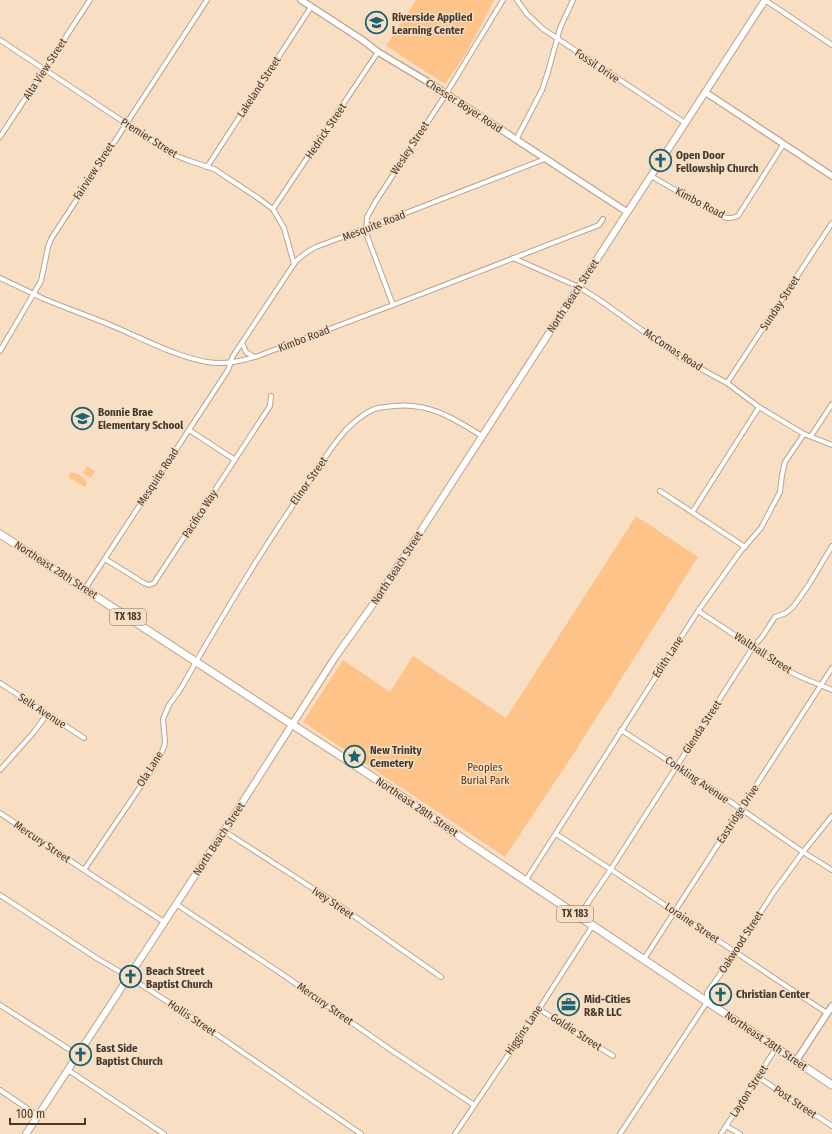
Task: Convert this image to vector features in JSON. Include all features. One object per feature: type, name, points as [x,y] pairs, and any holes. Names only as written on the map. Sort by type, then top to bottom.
[{"type":"main road","name":"North Beach Street","points":[[26,1134],[224,831],[291,724],[336,656],[376,600],[765,0]]},
{"type":"main road","name":"Northeast 28th Street","points":[[0,534],[382,783],[832,1085]]},
{"type":"street","name":"Alta View Street","points":[[0,137],[90,0]]},
{"type":"street","name":"Fairview Street","points":[[0,351],[41,281],[51,239],[207,0]]},
{"type":"street","name":"Chesser Boyer Road","points":[[301,0],[361,39],[378,52],[446,94],[627,212]]},
{"type":"street","name":"Wesley Street","points":[[366,229],[367,217],[373,206],[446,94],[503,0]]},
{"type":"street","name":"Fossil Drive","points":[[517,0],[527,14],[542,29],[685,124]]},
{"type":"street","points":[[516,140],[542,90],[556,38],[573,0]]},
{"type":"street","points":[[765,0],[832,45]]},
{"type":"street","name":"Lakeland Street","points":[[208,166],[311,7]]},
{"type":"street","name":"Premier Street","points":[[0,40],[172,154],[214,169],[273,209],[284,228],[294,264]]},
{"type":"street","name":"Hedrick Street","points":[[273,209],[378,52]]},
{"type":"street","points":[[706,92],[783,145],[832,176]]},
{"type":"street","name":"Kimbo Road","points":[[651,176],[715,213],[725,218],[732,219],[738,216],[783,145]]},
{"type":"street","name":"Mesquite Road","points":[[85,589],[228,370],[233,356],[294,264],[304,254],[312,249],[545,158]]},
{"type":"street","name":"Kimbo Road","points":[[0,278],[44,299],[93,317],[191,358],[208,362],[231,362],[254,358],[393,305],[600,225],[603,219]]},
{"type":"street","name":"Sunday Street","points":[[727,384],[832,223]]},
{"type":"street","points":[[366,229],[366,233],[393,305]]},
{"type":"street","name":"McComas Road","points":[[513,258],[579,287],[681,358],[727,384],[759,407],[804,434],[832,445]]},
{"type":"street","points":[[242,343],[246,352],[254,358]]},
{"type":"street","name":"Pacifico Way","points":[[105,559],[144,583],[149,585],[154,583],[270,406],[271,396]]},
{"type":"street","points":[[811,436],[832,404]]},
{"type":"street","name":"Elinor Street","points":[[196,662],[287,513],[335,444],[346,430],[363,415],[378,408],[401,405],[430,408],[482,436]]},
{"type":"street","points":[[693,511],[759,407]]},
{"type":"street","points":[[189,430],[235,460]]},
{"type":"street","name":"Edith Lane","points":[[526,880],[698,611],[745,546],[761,528],[780,492],[785,462],[804,434]]},
{"type":"street","points":[[660,491],[745,546]]},
{"type":"street","name":"Glenda Street","points":[[579,916],[611,869],[753,647],[775,617],[786,613],[793,607],[808,586],[832,546]]},
{"type":"street","name":"Walthall Street","points":[[698,611],[788,670],[810,682],[832,690]]},
{"type":"street","name":"Ola Lane","points":[[84,870],[157,762],[166,742],[163,719],[165,713],[196,662]]},
{"type":"street","name":"Eastridge Drive","points":[[644,959],[832,668]]},
{"type":"street","name":"Selk Avenue","points":[[0,683],[84,738]]},
{"type":"street","points":[[0,770],[31,735],[47,714]]},
{"type":"street","name":"Conkling Avenue","points":[[621,730],[832,870]]},
{"type":"street","name":"Mercury Street","points":[[0,813],[164,922]]},
{"type":"street","name":"Oakwood Street","points":[[620,1134],[707,1002],[707,993],[735,953],[773,893],[832,816]]},
{"type":"street","name":"Ivey Street","points":[[224,831],[337,904],[441,977]]},
{"type":"street","name":"Loraine Street","points":[[556,834],[827,1013]]},
{"type":"street","name":"Hollis Street","points":[[0,895],[98,959],[187,1014],[361,1134]]},
{"type":"street","name":"Mercury Street","points":[[176,904],[279,972],[391,1050],[474,1105]]},
{"type":"street","name":"Higgins Lane","points":[[455,1134],[539,1009],[593,925]]},
{"type":"street","points":[[0,1005],[78,1056]]},
{"type":"street","points":[[796,1061],[832,1006]]},
{"type":"street","name":"Goldie Street","points":[[539,1009],[613,1056]]},
{"type":"street","name":"Layton Street","points":[[721,1134],[776,1048]]},
{"type":"street","points":[[68,1070],[164,1134]]},
{"type":"street","name":"Post Street","points":[[758,1077],[832,1126]]},
{"type":"street","points":[[0,1090],[38,1116]]},
{"type":"street","points":[[726,1126],[740,1134]]},
{"type":"green space","points":[[416,0],[494,0],[463,58],[445,84],[386,46]]},
{"type":"green space","points":[[87,466],[95,471],[91,478],[83,473]]},
{"type":"green space","points":[[71,472],[84,479],[87,483],[85,487],[68,477]]},
{"type":"green space","name":"Peoples Burial Park","points":[[636,516],[698,557],[578,747],[505,857],[303,722],[343,660],[390,692],[413,656],[506,718]]},
{"type":"place","name":"Riverside Applied Learning Center","points":[[376,23]]},
{"type":"place","name":"Open Door Fellowship Church","points":[[660,161]]},
{"type":"place","name":"Bonnie Brae Elementary School","points":[[82,418]]},
{"type":"place","name":"New Trinity Cemetery","points":[[355,756]]},
{"type":"place","name":"Beach Street Baptist Church","points":[[131,977]]},
{"type":"place","name":"Christian Center","points":[[720,994]]},
{"type":"place","name":"Mid-Cities R&R LLC","points":[[569,1005]]},
{"type":"place","name":"East Side Baptist Church","points":[[80,1054]]}]
